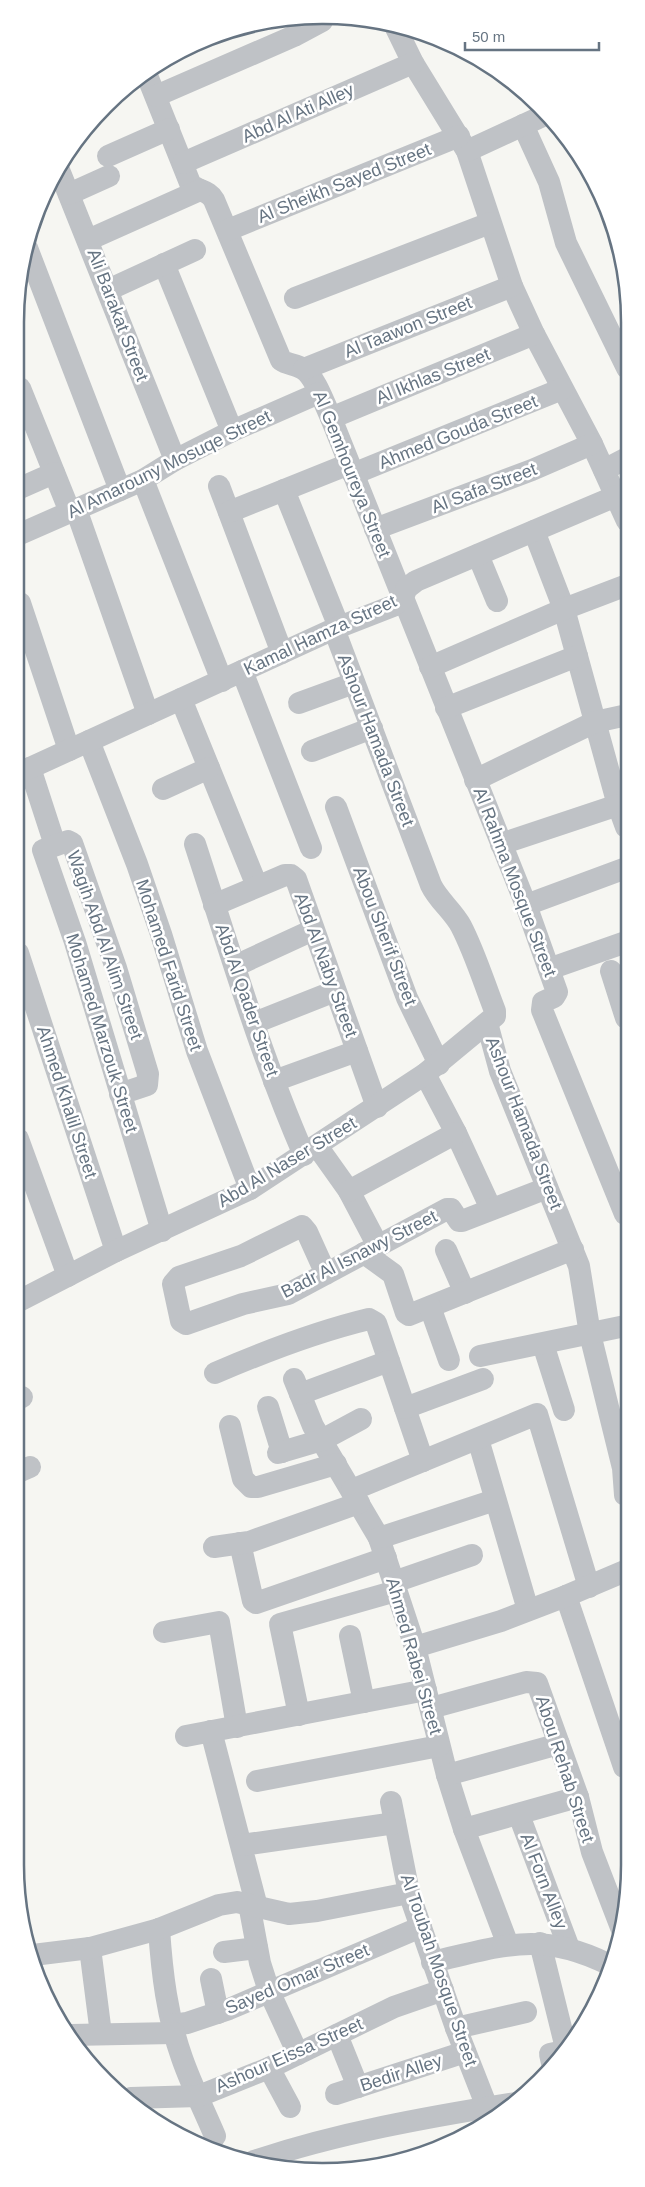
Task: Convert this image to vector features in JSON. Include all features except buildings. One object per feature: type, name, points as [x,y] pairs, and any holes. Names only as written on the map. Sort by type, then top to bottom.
[{"type":"street","points":[[156,96],[294,36],[316,24]]},
{"type":"street","points":[[399,34],[414,63],[463,143],[512,286],[534,334],[592,444],[621,507]]},
{"type":"street","name":"Abd Al Ati Alley","points":[[183,163],[414,63]]},
{"type":"street","points":[[149,80],[190,182],[212,196],[228,230],[281,360],[291,366],[304,369]]},
{"type":"street","name":"Al Sheikh Sayed Street","points":[[228,230],[463,143],[523,125],[540,117]]},
{"type":"street","points":[[523,125],[549,182],[566,243],[621,356]]},
{"type":"street","points":[[69,194],[108,166],[169,129]]},
{"type":"street","name":"Ali Barakat Street","points":[[62,177],[174,460]]},
{"type":"street","points":[[88,240],[200,190]]},
{"type":"street","points":[[295,298],[490,223]]},
{"type":"street","points":[[108,290],[195,250]]},
{"type":"street","points":[[31,258],[120,490]]},
{"type":"street","points":[[164,264],[232,431]]},
{"type":"street","name":"Al Taawon Street","points":[[304,369],[512,286]]},
{"type":"street","name":"Al Ikhlas Street","points":[[331,418],[534,334]]},
{"type":"street","name":"Al Gemhoureya Street","points":[[304,369],[310,375],[331,418],[402,598]]},
{"type":"street","name":"Ahmed Gouda Street","points":[[229,512],[284,490],[351,469],[562,389]]},
{"type":"street","name":"Al Amarouny Mosuqe Street","points":[[24,532],[143,480],[174,460],[232,431],[319,393]]},
{"type":"street","points":[[24,408],[28,427],[73,511],[148,714]]},
{"type":"street","name":"Al Safa Street","points":[[375,529],[532,470],[592,444]]},
{"type":"street","points":[[604,470],[621,461]]},
{"type":"street","points":[[24,486],[54,473]]},
{"type":"street","points":[[143,480],[222,681]]},
{"type":"street","points":[[219,486],[282,653]]},
{"type":"street","name":"Ashour Hamada Street","points":[[284,490],[336,628],[354,683],[431,885],[434,892],[452,912],[472,951],[495,1011],[495,1016],[487,1023],[500,1071],[579,1266],[590,1334],[618,1415],[621,1442]]},
{"type":"street","name":"Kamal Hamza Street","points":[[24,770],[336,628],[393,606],[402,598],[406,588],[416,582],[616,496]]},
{"type":"street","points":[[534,531],[564,609],[621,805]]},
{"type":"street","points":[[478,555],[497,601]]},
{"type":"street","points":[[430,667],[564,609],[621,587]]},
{"type":"street","name":"Al Rahma Mosque Street","points":[[402,598],[526,905],[556,994],[543,1002],[542,1010],[621,1202]]},
{"type":"street","name":"Mohamed Farid Street","points":[[24,613],[79,745],[137,864],[197,1051],[250,1189]]},
{"type":"street","points":[[446,708],[577,656]]},
{"type":"street","points":[[242,671],[311,848]]},
{"type":"street","points":[[299,703],[354,683]]},
{"type":"street","points":[[182,699],[257,886]]},
{"type":"street","points":[[475,780],[596,722],[621,716]]},
{"type":"street","points":[[312,751],[372,728]]},
{"type":"street","points":[[163,789],[209,768]]},
{"type":"street","name":"Wagih Abd Al Alim Street","points":[[24,770],[55,845],[68,841],[72,843],[116,968],[148,1074],[147,1084],[143,1088],[120,1094]]},
{"type":"street","name":"Abou Sherif Street","points":[[336,807],[456,1133],[491,1209]]},
{"type":"street","points":[[502,844],[621,813]]},
{"type":"street","name":"Abd Al Qader Street","points":[[195,844],[274,1081],[310,1150],[349,1191],[371,1249]]},
{"type":"street","name":"Mohamed Marzouk Street","points":[[55,845],[43,850],[75,942],[162,1231]]},
{"type":"street","points":[[526,905],[621,870]]},
{"type":"street","name":"Abd Al Naby Street","points":[[214,905],[285,875],[294,877],[334,991],[378,1107]]},
{"type":"street","points":[[235,966],[313,930]]},
{"type":"street","points":[[549,969],[621,944]]},
{"type":"street","name":"Ahmed Khalil Street","points":[[24,971],[116,1251]]},
{"type":"street","points":[[611,971],[621,1002]]},
{"type":"street","points":[[254,1023],[334,991]]},
{"type":"street","name":"Abd Al Naser Street","points":[[24,1298],[116,1251],[250,1189],[378,1107],[432,1069],[487,1023]]},
{"type":"street","points":[[274,1081],[357,1051]]},
{"type":"street","points":[[349,1191],[456,1133]]},
{"type":"street","points":[[24,1155],[68,1276]]},
{"type":"street","name":"Badr Al Isnawy Street","points":[[326,1274],[307,1232],[302,1226],[241,1256],[175,1279],[173,1284],[181,1321],[186,1324],[243,1304],[282,1296],[326,1274],[447,1209],[451,1209],[458,1221],[462,1221],[547,1188]]},
{"type":"street","points":[[371,1249],[391,1270],[407,1314],[430,1307],[573,1248]]},
{"type":"street","points":[[446,1250],[465,1293]]},
{"type":"street","points":[[430,1307],[449,1360]]},
{"type":"street","points":[[215,1372],[323,1330],[369,1319],[376,1323],[423,1460]]},
{"type":"street","points":[[480,1356],[621,1327]]},
{"type":"street","points":[[543,1344],[564,1410]]},
{"type":"street","name":"Ahmed Rabei Street","points":[[389,1361],[297,1387],[313,1426],[356,1497],[382,1548],[415,1646],[439,1746],[464,1829],[508,1945]]},
{"type":"street","points":[[405,1408],[483,1379]]},
{"type":"street","points":[[268,1408],[280,1452],[322,1440],[361,1419]]},
{"type":"street","points":[[214,1547],[259,1539],[356,1497],[423,1460],[538,1414],[589,1587]]},
{"type":"street","points":[[230,1426],[243,1478],[251,1487],[258,1487],[336,1464]]},
{"type":"street","points":[[478,1439],[528,1610]]},
{"type":"street","points":[[240,1543],[256,1603],[495,1500]]},
{"type":"street","points":[[299,1714],[279,1627],[280,1624],[395,1587],[472,1555]]},
{"type":"street","points":[[415,1646],[501,1621],[621,1573]]},
{"type":"street","points":[[566,1596],[619,1732],[621,1746]]},
{"type":"street","points":[[164,1632],[219,1622],[237,1727]]},
{"type":"street","points":[[350,1636],[364,1702]]},
{"type":"street","name":"Abou Rehab Street","points":[[428,1699],[526,1682],[537,1683],[578,1797],[592,1852],[617,1917]]},
{"type":"street","points":[[186,1736],[364,1702],[428,1699]]},
{"type":"street","points":[[211,1732],[242,1845],[253,1905],[257,1948],[269,1991],[298,2054]]},
{"type":"street","points":[[447,1775],[559,1744]]},
{"type":"street","points":[[256,1781],[439,1746]]},
{"type":"street","points":[[464,1829],[578,1797]]},
{"type":"street","name":"Al Toubah Mosque Street","points":[[242,1845],[393,1812],[409,1893],[456,2028],[487,2107]]},
{"type":"street","name":"Al Forn Alley","points":[[519,1815],[569,1948]]},
{"type":"street","points":[[38,1954],[90,1948],[159,1928],[219,1905],[236,1902],[289,1914],[317,1911],[409,1893]]},
{"type":"street","name":"Sayed Omar Street","points":[[77,2035],[173,2029],[218,2013],[421,1926]]},
{"type":"street","points":[[159,1928],[163,1977],[173,2029],[182,2060],[215,2136]]},
{"type":"street","points":[[540,1943],[564,2040]]},
{"type":"street","points":[[432,1962],[508,1945],[540,1943],[569,1948],[604,1963]]},
{"type":"street","points":[[90,1948],[101,2034]]},
{"type":"street","points":[[224,1952],[257,1948]]},
{"type":"street","points":[[211,1979],[218,2013]]},
{"type":"street","name":"Ashour Eissa Street","points":[[136,2098],[199,2096],[269,2068],[394,2007],[443,1990]]},
{"type":"street","points":[[456,2028],[526,2012]]},
{"type":"street","points":[[336,2035],[358,2087]]},
{"type":"street","name":"Bedir Alley","points":[[336,2094],[465,2052]]},
{"type":"street","points":[[269,2068],[290,2107]]},
{"type":"street","points":[[263,2158],[302,2145],[433,2116],[499,2105]]}]
